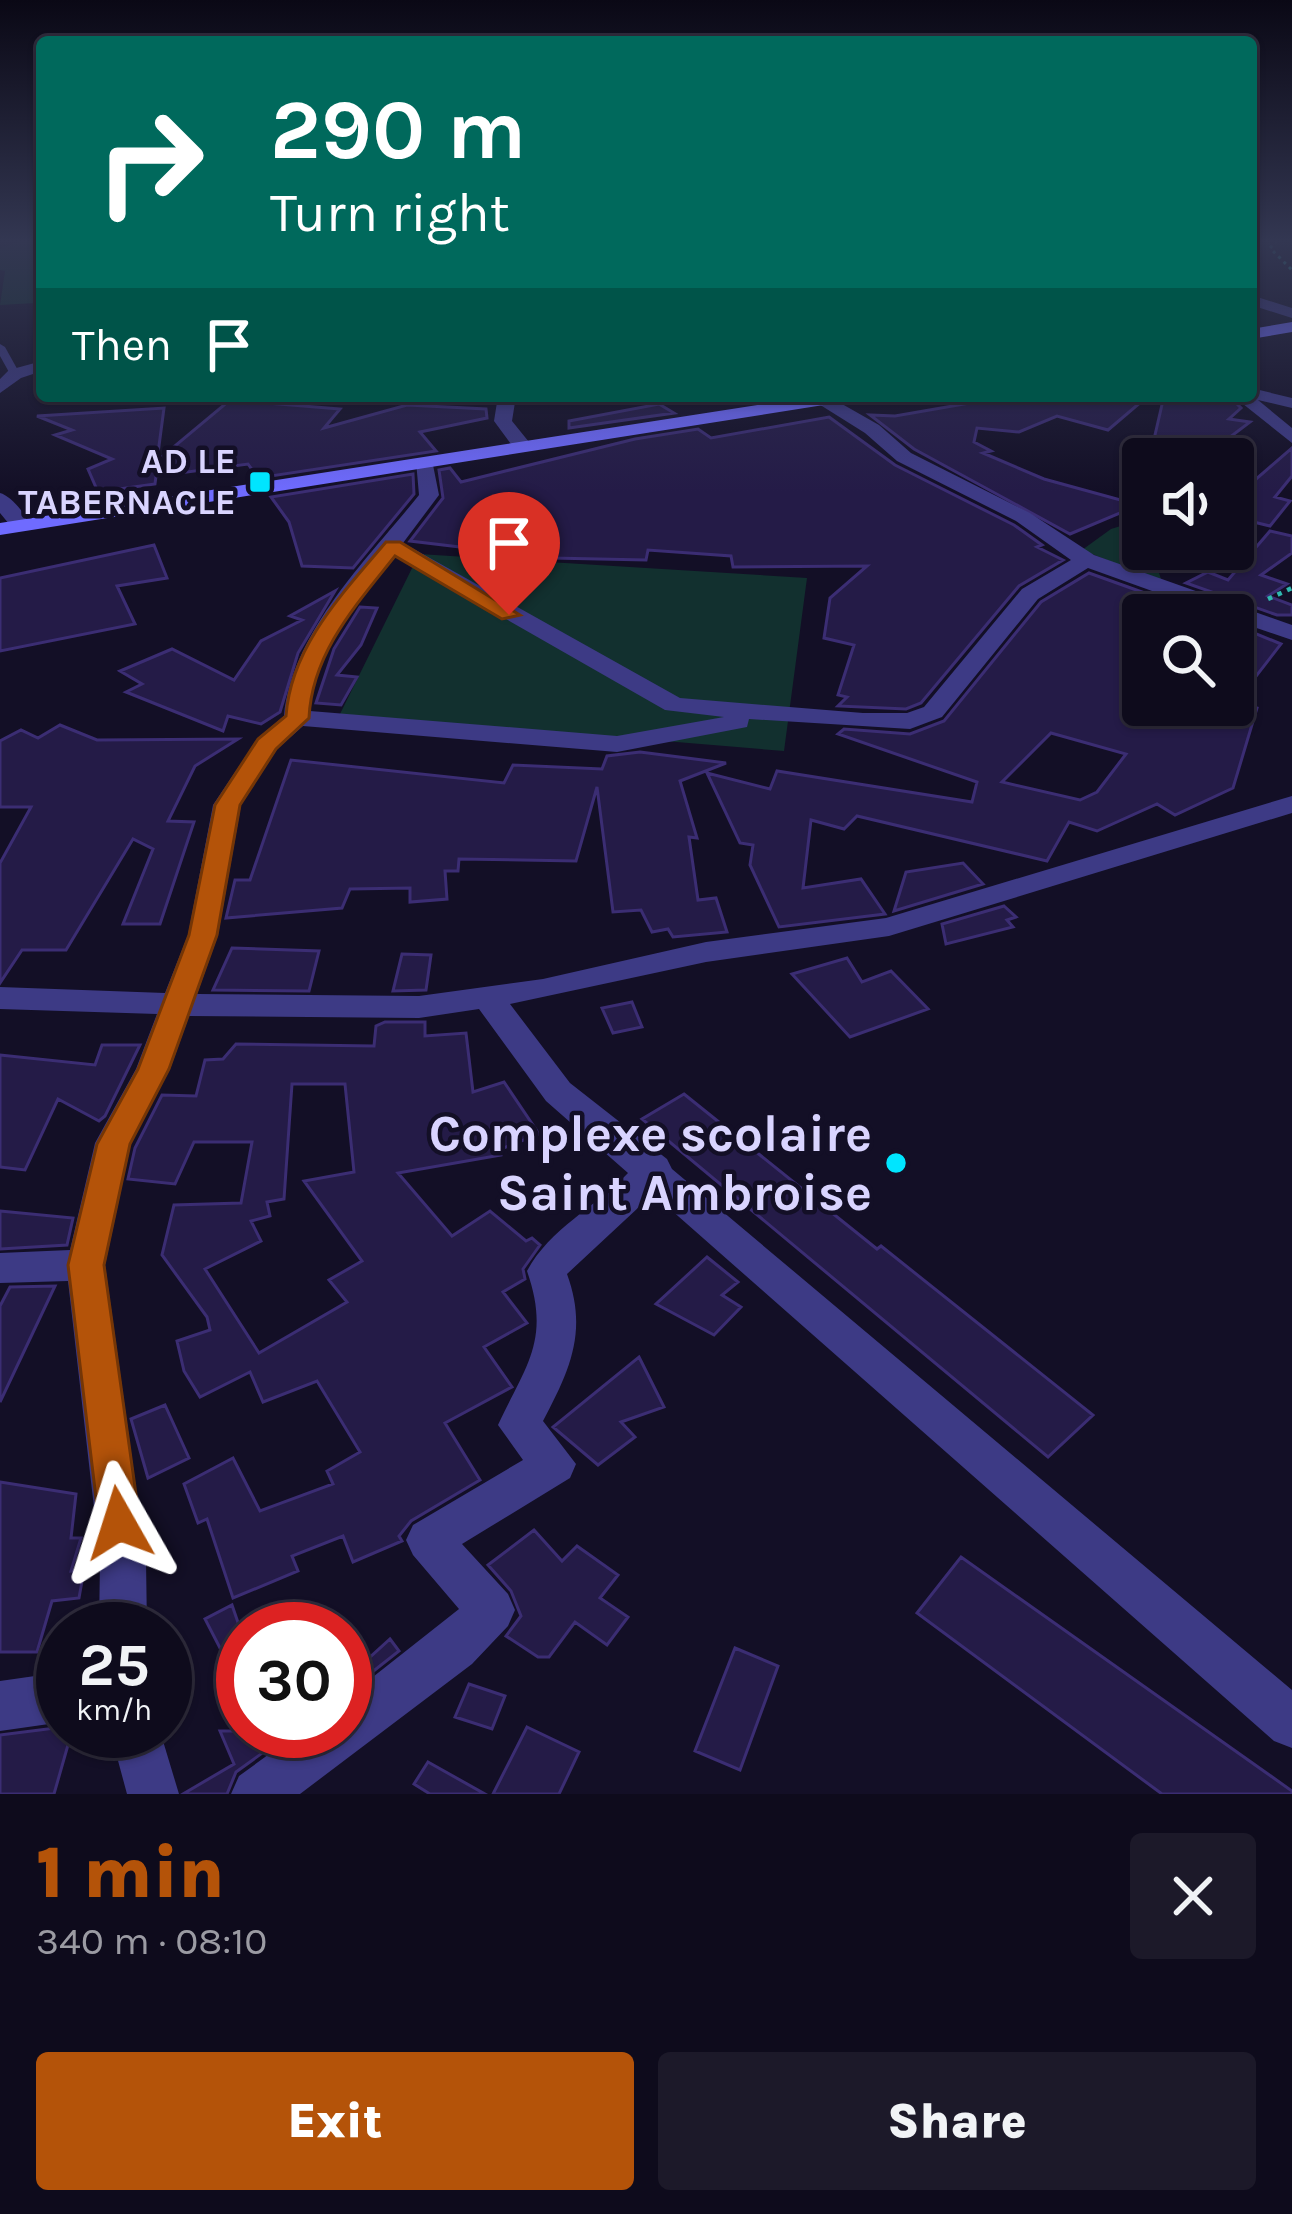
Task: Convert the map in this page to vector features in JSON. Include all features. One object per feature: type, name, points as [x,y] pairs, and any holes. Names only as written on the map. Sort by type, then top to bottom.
[{"type":"street","points":[[1257,333],[1292,327]]},
{"type":"street","points":[[5,380],[36,367]]},
{"type":"street","points":[[1257,382],[1292,386]]},
{"type":"street","points":[[1257,394],[1292,403]]},
{"type":"street","points":[[506,402],[503,421],[523,447]]},
{"type":"street","points":[[0,499],[10,528],[794,402]]},
{"type":"street","points":[[825,402],[872,429],[904,457],[1023,518],[1086,560],[1292,633]]},
{"type":"street","points":[[1249,402],[1292,437]]},
{"type":"street","points":[[123,1602],[123,1561],[86,1265],[113,1144],[182,1001],[203,935],[227,805],[267,744],[297,718],[299,694],[328,626],[432,489],[423,465]]},
{"type":"street","points":[[393,546],[674,705],[910,721],[933,712],[1030,594],[1086,560]]},
{"type":"street","points":[[297,718],[617,744],[771,715]]},
{"type":"street","points":[[0,998],[419,1007],[543,989],[706,952],[889,927],[1292,804]]},
{"type":"street","points":[[486,996],[558,1092],[654,1169],[982,1462],[1292,1723]]},
{"type":"street","points":[[372,1710],[455,1647],[490,1610],[429,1540],[554,1464],[519,1425],[556,1356],[562,1306],[547,1271],[570,1243],[619,1207],[654,1169]]},
{"type":"street","points":[[0,1268],[86,1265]]},
{"type":"street","points":[[0,1706],[36,1701]]},
{"type":"street","points":[[143,1758],[153,1794]]},
{"type":"street","points":[[257,1794],[307,1758]]},
{"type":"lane","points":[[0,347],[5,380]]},
{"type":"green space","points":[[1122,526],[1122,566],[1082,550]]},
{"type":"green space","points":[[419,554],[807,578],[784,751],[340,714]]},
{"type":"green space","points":[[1132,570],[1158,570],[1162,582]]},
{"type":"building","points":[[228,402],[340,409],[324,428],[407,405],[486,409],[487,418],[420,432],[436,451],[258,478],[248,464],[156,476],[155,484],[98,492],[88,469],[112,459],[55,435],[72,430],[37,416],[164,408],[157,461]]},
{"type":"building","points":[[976,402],[1141,402],[1108,430],[1057,416],[1019,432],[977,428],[974,442],[991,451],[983,453],[1044,479],[1122,500],[1122,512],[1070,534],[914,449],[870,415],[895,416]]},
{"type":"building","points":[[1163,402],[1235,402],[1241,408],[1229,419],[1250,422],[1229,438],[1154,438]]},
{"type":"building","points":[[659,404],[674,413],[569,428],[569,421]]},
{"type":"building","points":[[829,417],[895,465],[1014,525],[1042,545],[1037,547],[1063,560],[1019,586],[921,703],[906,709],[838,706],[847,697],[838,695],[854,645],[824,638],[830,598],[867,566],[733,567],[731,556],[648,550],[646,560],[551,558],[410,541],[443,498],[439,470],[450,468],[461,482],[635,439],[698,429],[711,438]]},
{"type":"building","points":[[1292,448],[1292,476],[1275,497],[1290,501],[1270,526],[1254,522],[1254,481]]},
{"type":"building","points":[[413,474],[414,494],[353,568],[302,566],[289,522],[271,497]]},
{"type":"building","points":[[1270,531],[1292,536],[1292,553],[1261,575],[1287,584],[1268,596],[1292,605],[1292,615],[1254,607],[1254,594],[1217,594],[1186,583],[1208,572],[1228,580],[1237,570],[1254,570],[1254,550]]},
{"type":"building","points":[[154,545],[167,578],[117,586],[135,624],[0,651],[0,578]]},
{"type":"building","points":[[1089,573],[1148,594],[1122,594],[1122,726],[1252,726],[1233,788],[1175,815],[1157,804],[1097,831],[1069,822],[1047,861],[857,816],[844,829],[811,820],[803,888],[861,879],[885,914],[779,927],[750,865],[753,845],[740,843],[707,773],[770,789],[777,771],[972,802],[977,782],[838,734],[844,729],[910,734],[944,721],[1041,602]],"holes":[[[1051,733],[1126,754],[1097,792],[1080,800],[1002,782]]]},
{"type":"building","points":[[335,591],[298,653],[280,712],[261,724],[228,716],[223,731],[126,692],[142,684],[120,671],[172,649],[234,680],[261,641],[302,620],[290,616]]},
{"type":"building","points":[[360,607],[377,608],[361,645],[337,675],[357,677],[341,705],[316,703],[334,649]]},
{"type":"building","points":[[1254,633],[1281,644],[1254,679]]},
{"type":"building","points":[[60,725],[97,740],[238,739],[195,766],[168,821],[194,822],[160,924],[123,924],[153,849],[133,839],[66,950],[22,950],[0,983],[0,863],[31,807],[0,807],[0,741],[21,730],[38,738]]},
{"type":"building","points":[[640,752],[726,763],[680,781],[697,838],[689,837],[698,900],[716,898],[727,932],[673,937],[668,929],[652,932],[641,910],[613,912],[597,787],[576,861],[459,859],[458,871],[445,871],[447,899],[410,902],[410,888],[350,889],[342,908],[226,918],[235,880],[250,880],[291,760],[504,783],[513,765],[602,769],[607,756]]},
{"type":"building","points":[[963,863],[983,884],[894,911],[906,872]]},
{"type":"building","points":[[1004,906],[1016,917],[1007,920],[1013,927],[946,944],[942,924]]},
{"type":"building","points":[[232,948],[319,951],[309,991],[213,990]]},
{"type":"building","points":[[402,954],[431,955],[426,990],[393,991]]},
{"type":"building","points":[[847,958],[862,982],[891,971],[928,1009],[850,1037],[792,974]]},
{"type":"building","points":[[632,1002],[642,1027],[613,1033],[602,1008]]},
{"type":"building","points":[[425,1022],[425,1036],[466,1033],[473,1092],[504,1082],[539,1134],[501,1149],[501,1155],[398,1173],[452,1236],[490,1211],[526,1241],[532,1238],[540,1245],[523,1269],[525,1279],[503,1292],[527,1323],[484,1347],[512,1387],[445,1423],[480,1480],[411,1521],[399,1536],[402,1541],[353,1562],[343,1536],[292,1556],[298,1571],[233,1598],[207,1519],[198,1523],[184,1484],[233,1458],[260,1511],[333,1484],[327,1471],[360,1452],[317,1381],[263,1402],[250,1372],[200,1397],[184,1371],[177,1341],[210,1330],[207,1317],[162,1255],[174,1205],[241,1203],[252,1142],[194,1142],[175,1184],[128,1179],[135,1148],[162,1095],[196,1096],[205,1060],[223,1059],[236,1044],[374,1046],[376,1026]],"holes":[[[292,1084],[345,1084],[354,1172],[304,1181],[362,1261],[329,1280],[347,1302],[259,1353],[205,1269],[261,1241],[251,1221],[270,1216],[267,1202],[284,1199]]]},
{"type":"building","points":[[102,1045],[140,1045],[105,1116],[99,1121],[58,1099],[25,1170],[0,1167],[0,1055],[95,1065]]},
{"type":"building","points":[[684,1094],[1093,1415],[1048,1457],[642,1119]]},
{"type":"building","points":[[0,1211],[73,1218],[67,1245],[0,1249]]},
{"type":"building","points":[[707,1257],[738,1282],[722,1295],[741,1307],[714,1335],[656,1304]]},
{"type":"building","points":[[55,1286],[0,1402],[0,1306],[10,1287]]},
{"type":"building","points":[[639,1357],[664,1407],[621,1422],[635,1437],[598,1465],[553,1427]]},
{"type":"building","points":[[165,1405],[189,1458],[148,1478],[131,1419]]},
{"type":"building","points":[[0,1482],[76,1494],[71,1538],[81,1538],[71,1571],[84,1570],[79,1598],[36,1602],[36,1652],[0,1652]]},
{"type":"building","points":[[534,1530],[562,1561],[577,1546],[618,1575],[600,1598],[628,1617],[607,1645],[575,1622],[549,1657],[538,1657],[506,1636],[521,1616],[511,1591],[488,1565]]},
{"type":"building","points":[[961,1557],[1292,1794],[1162,1794],[917,1613]]},
{"type":"building","points":[[216,1613],[216,1640],[205,1619]]},
{"type":"building","points":[[390,1639],[399,1651],[372,1672],[372,1655]]},
{"type":"building","points":[[735,1648],[778,1666],[740,1770],[695,1751]]},
{"type":"building","points":[[469,1684],[505,1696],[492,1729],[455,1717]]},
{"type":"building","points":[[527,1727],[579,1752],[559,1794],[493,1794]]},
{"type":"building","points":[[36,1730],[36,1758],[64,1758],[54,1794],[0,1794],[0,1735]]},
{"type":"building","points":[[231,1758],[255,1758],[236,1772],[227,1794],[183,1794],[234,1764]]},
{"type":"building","points":[[428,1762],[485,1794],[430,1794],[414,1784]]},
{"type":"place","name":"AD LE TABERNACLE","points":[[260,482]]},
{"type":"place","name":"Complexe scolaire Saint Ambroise","points":[[896,1163]]},
{"type":"route","points":[[119,1523],[86,1265],[113,1144],[153,1069],[203,935],[227,805],[267,744],[297,718],[302,708],[299,694],[328,626],[393,546],[509,615]]}]
